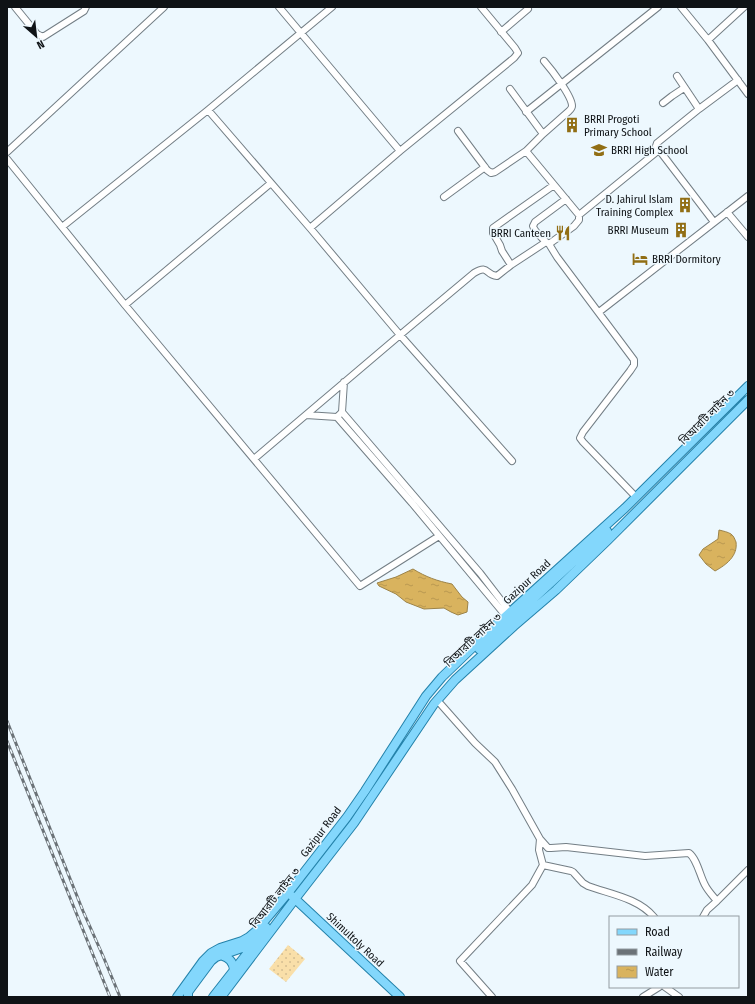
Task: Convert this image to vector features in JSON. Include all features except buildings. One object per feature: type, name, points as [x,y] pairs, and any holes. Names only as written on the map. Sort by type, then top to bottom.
[{"type":"main road","name":"Gazipur Road","points":[[292,896],[365,791],[426,696],[442,677],[508,614],[636,497],[748,386]]},
{"type":"main road","name":"বিআরটি লাইন ৩","points":[[214,997],[255,941],[292,896],[362,804],[430,698],[458,668],[599,539],[748,392]]},
{"type":"main road","name":"Gazipur Road","points":[[292,896],[354,823],[437,700],[455,680],[556,590],[748,400]]},
{"type":"main road","points":[[180,995],[203,961],[211,953],[249,937],[292,896]]},
{"type":"main road","points":[[221,997],[292,896]]},
{"type":"main road","name":"Shimultoly Road","points":[[292,896],[400,997]]},
{"type":"main road","name":"বিআরটি লাইন ৩","points":[[188,997],[188,992],[211,961],[216,957],[245,947],[255,941]]},
{"type":"main road","points":[[221,955],[232,961],[234,970]]},
{"type":"street","points":[[15,7],[37,34],[43,37],[84,10],[86,7]]},
{"type":"street","points":[[7,152],[164,7]]},
{"type":"street","points":[[279,7],[400,151]]},
{"type":"street","points":[[62,227],[208,110],[332,7]]},
{"type":"street","points":[[310,228],[400,151],[514,58],[518,53],[481,7]]},
{"type":"street","points":[[526,112],[658,7]]},
{"type":"street","points":[[681,7],[708,40],[748,94]]},
{"type":"street","points":[[708,40],[744,7]]},
{"type":"street","points":[[501,32],[528,8]]},
{"type":"street","points":[[458,131],[487,170],[491,173],[495,172],[526,151],[569,112],[572,107],[572,103],[562,84],[544,61]]},
{"type":"street","points":[[677,76],[699,109]]},
{"type":"street","points":[[714,222],[656,146],[657,143],[699,109],[738,80]]},
{"type":"street","points":[[663,103],[684,88]]},
{"type":"street","points":[[510,89],[543,134]]},
{"type":"street","points":[[208,110],[400,335],[512,462]]},
{"type":"street","points":[[254,459],[474,273],[484,269],[492,275],[497,276],[511,265],[574,226],[579,220],[579,215],[659,150]]},
{"type":"street","points":[[526,151],[579,215]]},
{"type":"street","points":[[7,160],[125,305],[360,586],[439,536]]},
{"type":"street","points":[[444,197],[485,167]]},
{"type":"street","points":[[125,305],[271,183]]},
{"type":"street","points":[[511,265],[502,251],[493,232],[493,228],[554,185]]},
{"type":"street","points":[[599,312],[748,196]]},
{"type":"street","points":[[566,199],[535,222],[533,226],[534,229],[547,243],[634,360],[634,365],[630,371],[580,438],[636,497]]},
{"type":"street","points":[[727,212],[748,238]]},
{"type":"street","points":[[344,382],[339,415],[439,536],[508,614]]},
{"type":"street","points":[[306,415],[339,415],[480,573],[508,614]]},
{"type":"street","points":[[437,700],[475,743],[495,762],[540,839],[548,848],[566,848],[646,856],[689,853],[695,861],[705,885],[717,901]]},
{"type":"street","points":[[492,997],[460,961],[532,885],[543,865],[539,850],[540,839]]},
{"type":"street","points":[[543,865],[571,871],[588,886],[623,897],[643,908],[653,916]]},
{"type":"street","points":[[704,916],[707,910],[748,870]]},
{"type":"street","points":[[643,997],[651,995],[659,988]]},
{"type":"street","points":[[666,988],[679,997]]},
{"type":"shaded area","points":[[288,945],[305,959],[286,982],[269,969]]},
{"type":"water","points":[[719,530],[730,533],[734,537],[736,547],[730,560],[715,571],[706,564],[699,555],[703,549],[718,539]]},
{"type":"water","points":[[413,569],[441,582],[452,584],[468,602],[467,612],[458,615],[444,608],[424,609],[406,602],[396,594],[379,586],[377,583],[396,577]]},
{"type":"railway","points":[[7,721],[83,911],[120,997]]},
{"type":"railway","points":[[7,741],[110,997]]},
{"type":"place","name":"BRRI Progoti Primary School","points":[[572,125]]},
{"type":"place","name":"BRRI High School","points":[[599,150]]},
{"type":"place","name":"D. Jahirul Islam Training Complex","points":[[685,205]]},
{"type":"place","name":"BRRI Museum","points":[[681,230]]},
{"type":"place","name":"BRRI Canteen","points":[[563,233]]},
{"type":"place","name":"BRRI Dormitory","points":[[640,259]]}]
